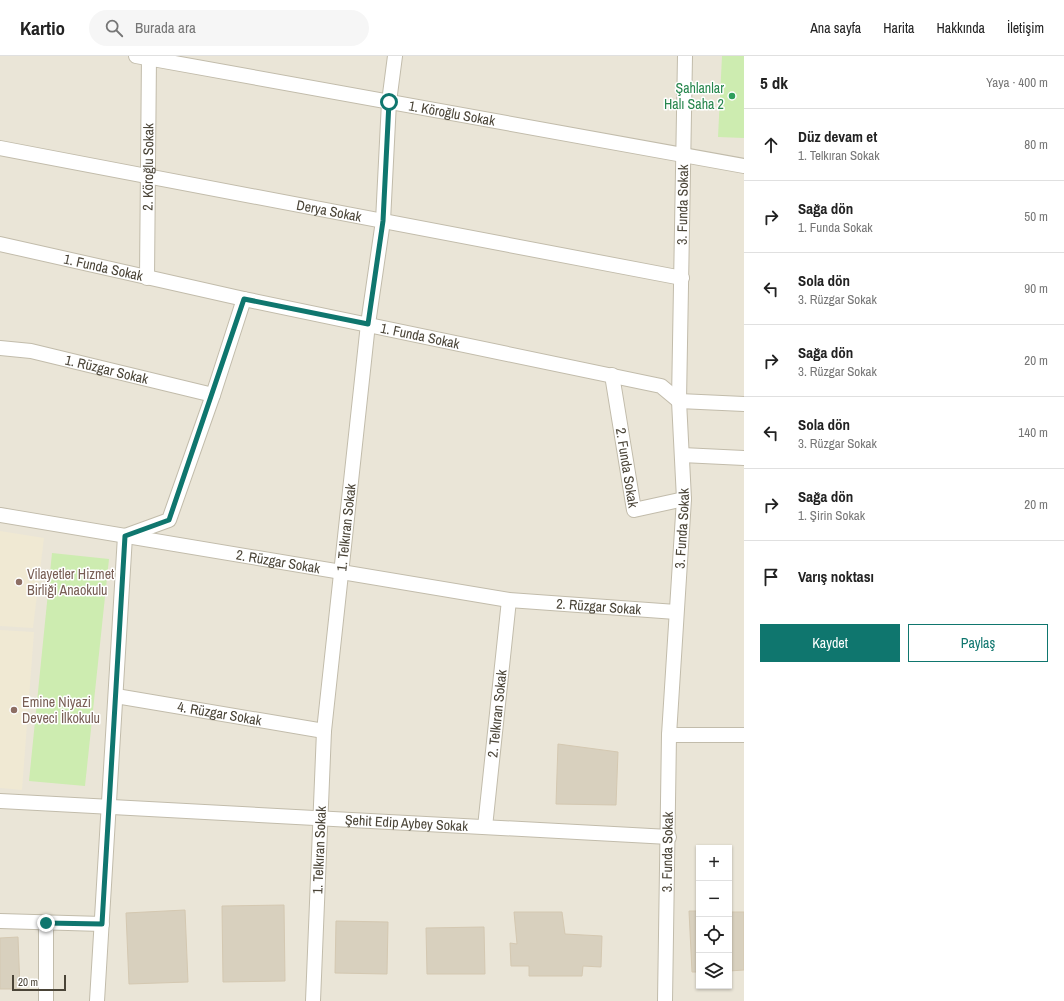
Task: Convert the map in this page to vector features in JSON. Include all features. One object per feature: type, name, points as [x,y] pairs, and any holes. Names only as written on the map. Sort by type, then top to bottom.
[{"type":"street","name":"1. Telkıran Sokak","points":[[313,1001],[319,818],[324,731],[340,571],[368,324],[383,221],[389,102],[395,56]]},
{"type":"street","name":"3. Funda Sokak","points":[[665,1001],[669,837],[669,735],[684,499],[679,401],[685,56]]},
{"type":"street","name":"1. Köroğlu Sokak","points":[[145,57],[744,166]]},
{"type":"street","name":"2. Köroğlu Sokak","points":[[145,57],[148,176],[147,278]]},
{"type":"street","name":"Derya Sokak","points":[[0,148],[682,278]]},
{"type":"street","name":"1. Funda Sokak","points":[[0,244],[244,299],[661,386],[679,401]]},
{"type":"street","points":[[97,1001],[125,536],[169,520],[213,395],[244,299]]},
{"type":"street","name":"1. Rüzgar Sokak","points":[[0,348],[31,351],[213,395]]},
{"type":"street","name":"2. Funda Sokak","points":[[612,375],[634,510],[684,499]]},
{"type":"street","points":[[679,401],[744,404]]},
{"type":"street","points":[[682,455],[744,458]]},
{"type":"street","name":"2. Rüzgar Sokak","points":[[0,515],[509,600],[676,612]]},
{"type":"street","name":"2. Telkıran Sokak","points":[[485,827],[509,600]]},
{"type":"street","name":"4. Rüzgar Sokak","points":[[116,696],[324,731]]},
{"type":"street","points":[[669,735],[744,735]]},
{"type":"street","name":"Şehit Edip Aybey Sokak","points":[[0,801],[669,837]]},
{"type":"street","points":[[0,921],[102,924]]},
{"type":"street","points":[[46,923],[46,1001]]},
{"type":"shaded area","points":[[0,56],[744,56],[744,1001],[0,1001]]},
{"type":"shaded area","name":"Vilayetler Hizmet Birliği Anaokulu","points":[[0,531],[44,538],[33,628],[0,626]]},
{"type":"shaded area","name":"Emine Niyazi Deveci İlkokulu","points":[[0,630],[34,632],[22,790],[0,788]]},
{"type":"green space","name":"Şahlanlar Halı Saha 2","points":[[722,56],[744,56],[744,138],[718,137]]},
{"type":"green space","points":[[52,553],[109,559],[85,786],[29,781]]},
{"type":"building","points":[[558,744],[618,752],[616,805],[556,804]]},
{"type":"building","points":[[284,905],[285,981],[223,982],[222,906]]},
{"type":"building","points":[[185,910],[188,982],[129,984],[126,913]]},
{"type":"building","points":[[689,911],[696,911],[696,972],[692,972]]},
{"type":"building","points":[[514,912],[562,912],[565,934],[602,936],[601,967],[583,966],[582,976],[529,976],[529,966],[511,966],[510,943],[517,944]]},
{"type":"building","points":[[732,912],[744,912],[744,970],[732,971]]},
{"type":"building","points":[[336,921],[388,922],[387,974],[335,973]]},
{"type":"building","points":[[484,927],[485,974],[427,974],[426,928]]},
{"type":"building","points":[[18,937],[20,989],[0,989],[0,938]]},
{"type":"place","name":"Şahlanlar Halı Saha 2","points":[[732,96]]},
{"type":"place","name":"Vilayetler Hizmet Birliği Anaokulu","points":[[19,582]]},
{"type":"place","name":"Emine Niyazi Deveci İlkokulu","points":[[14,710]]},
{"type":"route","points":[[46,923],[102,924],[125,536],[169,520],[213,395],[244,299],[368,324],[383,221],[389,102]]}]
